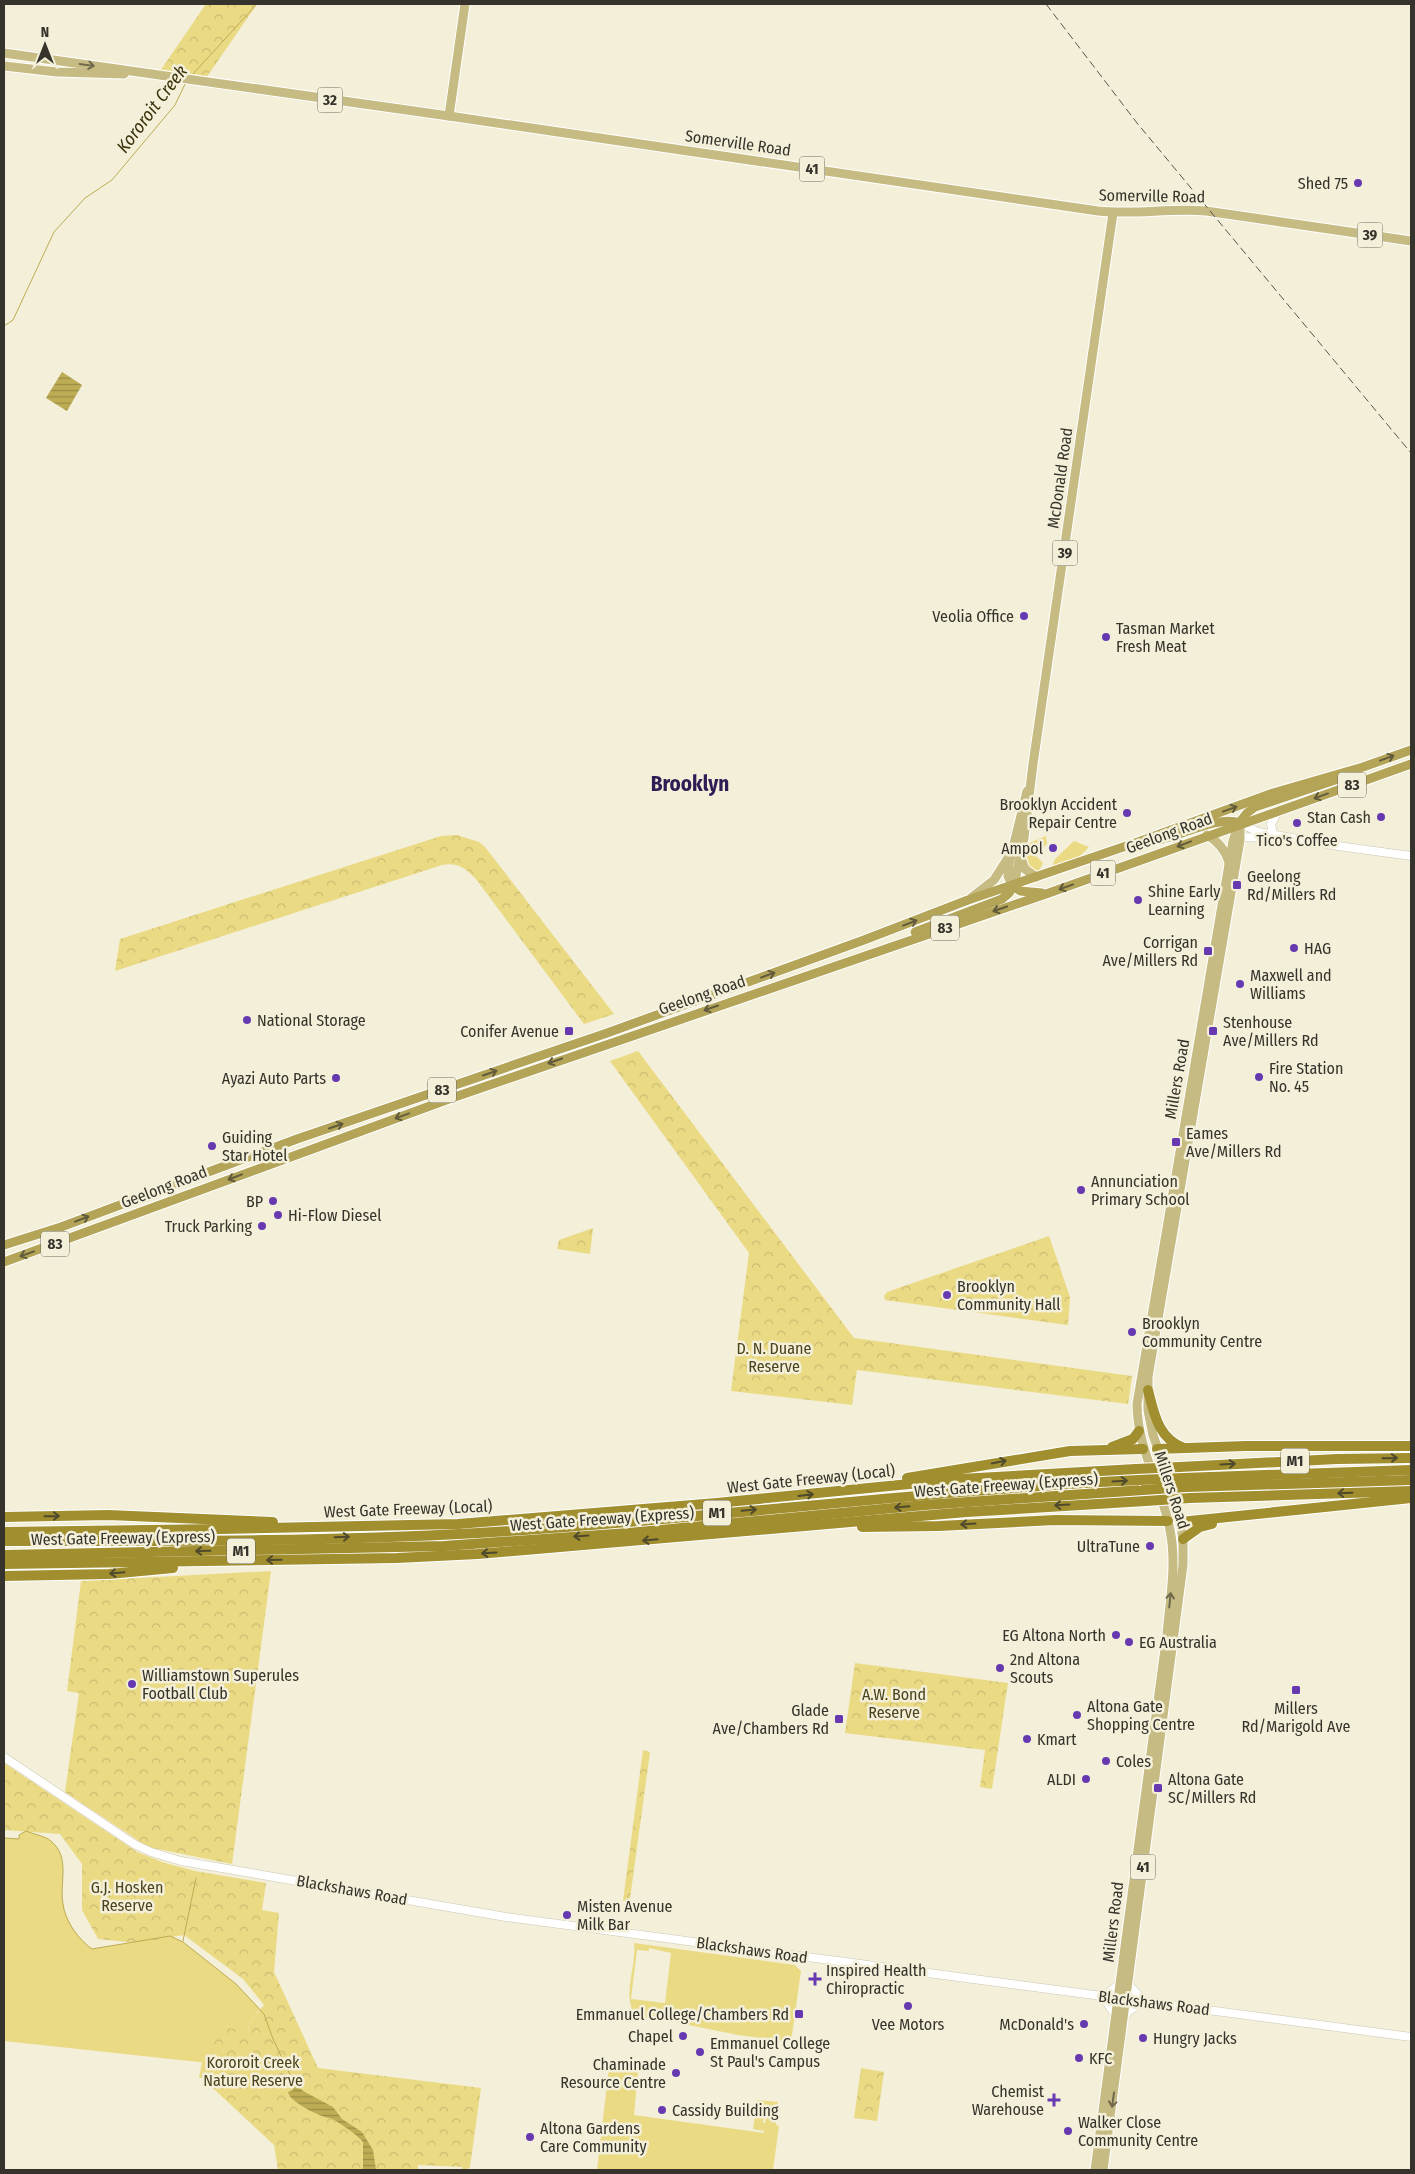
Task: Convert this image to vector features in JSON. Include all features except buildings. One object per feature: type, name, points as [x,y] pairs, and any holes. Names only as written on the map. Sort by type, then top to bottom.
[{"type":"highway","name":"Geelong Road","points":[[4,1245],[293,1141],[607,1033],[1036,876],[1135,843],[1273,793],[1363,767],[1411,750]]},
{"type":"highway","name":"Geelong Road","points":[[4,1262],[449,1099],[1046,894],[1411,764]]},
{"type":"highway","points":[[1239,824],[1247,813],[1256,807],[1342,777],[1363,767]]},
{"type":"highway","name":"41","points":[[1135,843],[1166,840],[1220,821],[1228,820],[1239,824]]},
{"type":"highway","points":[[900,943],[915,932],[1002,899],[1013,885]]},
{"type":"highway","name":"41","points":[[1013,885],[1020,891],[1046,894]]},
{"type":"highway","points":[[838,950],[844,962]]},
{"type":"highway","points":[[293,1141],[299,1153]]},
{"type":"highway","points":[[1148,1390],[1160,1428],[1170,1440],[1187,1449]]},
{"type":"highway","points":[[1104,1450],[1133,1438],[1139,1431]]},
{"type":"highway","points":[[1157,1449],[1246,1446],[1411,1446]]},
{"type":"highway","points":[[828,1492],[1054,1452],[1143,1449]]},
{"type":"highway","name":"West Gate Freeway (Local)","points":[[4,1532],[220,1530],[426,1524],[669,1507],[960,1479],[1328,1460],[1411,1458]]},
{"type":"highway","name":"West Gate Freeway (Express)","points":[[4,1541],[293,1539],[464,1533],[974,1491],[1185,1483],[1411,1470]]},
{"type":"highway","name":"West Gate Freeway (Express)","points":[[1185,1483],[1411,1480]]},
{"type":"highway","name":"West Gate Freeway (Express)","points":[[4,1555],[444,1546],[654,1530],[1141,1485]]},
{"type":"highway","name":"M1","points":[[4,1564],[448,1556],[968,1512],[1190,1498],[1411,1491]]},
{"type":"highway","points":[[1180,1522],[1411,1498]]},
{"type":"highway","points":[[1183,1539],[1200,1527],[1287,1512]]},
{"type":"highway","points":[[4,1517],[108,1515],[264,1522],[426,1524]]},
{"type":"highway","points":[[699,1536],[748,1536],[838,1528],[939,1526],[1017,1521],[1168,1522]]},
{"type":"highway","points":[[4,1576],[109,1574],[216,1561]]},
{"type":"main road","points":[[449,116],[466,4]]},
{"type":"main road","name":"Somerville Road","points":[[4,53],[1114,212],[1184,209],[1206,211],[1411,241]]},
{"type":"main road","name":"Somerville Road","points":[[4,66],[104,75],[150,73]]},
{"type":"main road","name":"McDonald Road","points":[[1013,885],[1020,856],[1019,837],[1032,777],[1114,212]]},
{"type":"main road","points":[[1273,834],[1271,824],[1279,810]]},
{"type":"main road","points":[[1239,824],[1253,830],[1285,838]]},
{"type":"main road","name":"Millers Road","points":[[1166,1667],[1173,1564],[1172,1541],[1168,1522],[1143,1449],[1137,1420],[1138,1394],[1233,862],[1240,837],[1239,824]]},
{"type":"main road","name":"Millers Road","points":[[1103,2170],[1124,1983],[1166,1667],[1183,1565],[1183,1539],[1180,1522],[1171,1486],[1157,1449],[1149,1418],[1150,1360],[1233,862],[1234,838],[1239,824]]},
{"type":"main road","points":[[1208,835],[1220,844],[1233,862]]},
{"type":"main road","name":"McDonald Road","points":[[1013,885],[1008,876],[1011,852],[1019,837]]},
{"type":"main road","points":[[1240,837],[1285,838],[1411,856]]},
{"type":"main road","name":"39","points":[[968,900],[994,880],[1011,852]]},
{"type":"main road","points":[[1020,856],[1025,869],[1036,876]]},
{"type":"main road","points":[[1143,1449],[1157,1449]]},
{"type":"main road","points":[[1168,1522],[1180,1522]]},
{"type":"main road","name":"Blackshaws Road","points":[[4,1757],[134,1844],[151,1852],[181,1861],[506,1917],[1411,2037]]},
{"type":"main road","points":[[1124,1983],[1139,1996],[1141,2002],[1120,2016],[1104,1997],[1124,1983]]},
{"type":"main road","name":"Millers Road","points":[[1095,2170],[1120,2016]]},
{"type":"green space","points":[[206,4],[257,4],[204,81],[158,74]]},
{"type":"green space","points":[[457,835],[479,842],[485,847],[614,1014],[584,1024],[476,879],[465,869],[453,864],[442,865],[115,971],[120,939],[441,836]]},
{"type":"green space","points":[[1046,836],[1047,844],[1040,851],[1033,851],[1032,855],[1036,856],[1043,863],[1039,871],[1032,871],[1024,861],[1027,844]]},
{"type":"green space","points":[[1074,841],[1089,847],[1077,859],[1052,867],[1055,859]]},
{"type":"green space","name":"D. N. Duane Reserve","points":[[638,1051],[854,1338],[1132,1376],[1128,1404],[857,1370],[852,1405],[731,1391],[749,1253],[610,1061]]},
{"type":"green space","points":[[593,1228],[590,1254],[557,1249],[559,1240]]},
{"type":"green space","points":[[1049,1236],[1070,1297],[1068,1325],[885,1300],[884,1296],[887,1292]]},
{"type":"green space","points":[[271,1571],[232,1864],[148,1847],[65,1792],[79,1693],[67,1691],[81,1581]]},
{"type":"green space","name":"A.W. Bond Reserve","points":[[855,1663],[1008,1683],[992,1789],[980,1787],[985,1750],[845,1733]]},
{"type":"green space","points":[[643,1750],[650,1752],[630,1899],[623,1901]]},
{"type":"green space","points":[[4,1763],[137,1852],[165,1863],[195,1871],[266,1883],[262,1910],[279,1913],[274,1972],[318,2068],[481,2088],[470,2167],[467,2170],[462,2170],[462,2167],[418,2165],[418,2170],[278,2170],[274,2145],[202,2078],[199,2078],[202,2062],[208,2062],[220,2026],[248,2032],[249,2023],[264,2005],[243,1979],[184,1935],[137,1943],[98,1939],[82,1910],[82,1864],[60,1834],[4,1830]]},
{"type":"green space","points":[[26,1831],[51,1841],[61,1855],[63,1863],[63,1904],[73,1929],[87,1945],[92,1949],[170,1936],[183,1942],[236,1984],[260,2009],[249,2023],[248,2032],[208,2063],[4,2041],[4,1838],[19,1839],[19,1835]]},
{"type":"green space","points":[[634,1943],[795,1965],[801,1971],[791,2042],[738,2035],[664,2020],[636,2017],[630,2000]],"holes":[[[649,1948],[671,1953],[665,2003],[631,1999],[637,1950],[649,1951]]]},
{"type":"green space","points":[[610,2059],[639,2062],[634,2115],[764,2133],[764,2131],[753,2129],[755,2116],[764,2118],[763,2123],[765,2123],[767,2112],[756,2111],[757,2100],[778,2102],[776,2125],[779,2126],[773,2170],[597,2170]]},
{"type":"green space","points":[[861,2068],[884,2072],[877,2121],[854,2118]]},
{"type":"shaded area","points":[[62,372],[82,385],[67,411],[46,398]]},
{"type":"shaded area","points":[[293,2084],[333,2107],[342,2119],[362,2132],[373,2150],[376,2170],[363,2170],[363,2142],[350,2130],[335,2120],[309,2110],[289,2096],[288,2092],[293,2090]]},
{"type":"waterway","name":"Kororoit Creek","points":[[192,75],[257,4]]},
{"type":"waterway","name":"Kororoit Creek","points":[[4,326],[13,320],[54,232],[85,198],[112,180],[175,105],[186,82]]},
{"type":"waterway","name":"Kororoit Creek","points":[[4,1838],[19,1839],[19,1835],[26,1831],[48,1839],[57,1848],[63,1863],[62,1896],[66,1917],[77,1935],[92,1949],[170,1936],[183,1942],[236,1984],[264,2014],[273,2039],[295,2085]]},
{"type":"waterway","points":[[183,1941],[196,1878]]},
{"type":"railway","points":[[1046,4],[1137,123],[1411,453]]},
{"type":"place","name":"Shed 75","points":[[1358,183]]},
{"type":"place","name":"Veolia Office","points":[[1024,616]]},
{"type":"place","name":"Tasman Market Fresh Meat","points":[[1106,637]]},
{"type":"place","name":"Brooklyn Accident Repair Centre","points":[[1127,813]]},
{"type":"place","name":"Stan Cash","points":[[1381,817]]},
{"type":"place","name":"Tico's Coffee","points":[[1297,823]]},
{"type":"place","name":"Ampol","points":[[1053,848]]},
{"type":"place","name":"Geelong Rd/Millers Rd","points":[[1237,885]]},
{"type":"place","name":"Shine Early Learning","points":[[1138,900]]},
{"type":"place","name":"HAG","points":[[1294,948]]},
{"type":"place","name":"Corrigan Ave/Millers Rd","points":[[1208,951]]},
{"type":"place","name":"Maxwell and Williams","points":[[1240,984]]},
{"type":"place","name":"National Storage","points":[[247,1020]]},
{"type":"place","name":"Conifer Avenue","points":[[569,1031]]},
{"type":"place","name":"Stenhouse Ave/Millers Rd","points":[[1213,1031]]},
{"type":"place","name":"Fire Station No. 45","points":[[1259,1077]]},
{"type":"place","name":"Ayazi Auto Parts","points":[[336,1078]]},
{"type":"place","name":"Eames Ave/Millers Rd","points":[[1176,1142]]},
{"type":"place","name":"Guiding Star Hotel","points":[[212,1146]]},
{"type":"place","name":"Annunciation Primary School","points":[[1081,1190]]},
{"type":"place","name":"BP","points":[[273,1201]]},
{"type":"place","name":"Hi-Flow Diesel","points":[[278,1215]]},
{"type":"place","name":"Truck Parking","points":[[262,1226]]},
{"type":"place","name":"Brooklyn Community Hall","points":[[947,1295]]},
{"type":"place","name":"Brooklyn Community Centre","points":[[1132,1332]]},
{"type":"place","name":"UltraTune","points":[[1150,1546]]},
{"type":"place","name":"EG Altona North","points":[[1116,1635]]},
{"type":"place","name":"EG Australia","points":[[1129,1642]]},
{"type":"place","name":"2nd Altona Scouts","points":[[1000,1668]]},
{"type":"place","name":"Williamstown Superules Football Club","points":[[132,1684]]},
{"type":"place","name":"Millers Rd/Marigold Ave","points":[[1296,1690]]},
{"type":"place","name":"Altona Gate Shopping Centre","points":[[1077,1715]]},
{"type":"place","name":"Glade Ave/Chambers Rd","points":[[839,1719]]},
{"type":"place","name":"Kmart","points":[[1027,1739]]},
{"type":"place","name":"Coles","points":[[1106,1761]]},
{"type":"place","name":"ALDI","points":[[1086,1779]]},
{"type":"place","name":"Altona Gate SC/Millers Rd","points":[[1158,1788]]},
{"type":"place","name":"Misten Avenue Milk Bar","points":[[567,1915]]},
{"type":"place","name":"Inspired Health Chiropractic","points":[[815,1979]]},
{"type":"place","name":"Vee Motors","points":[[908,2006]]},
{"type":"place","name":"Emmanuel College/Chambers Rd","points":[[799,2014]]},
{"type":"place","name":"McDonald's","points":[[1084,2024]]},
{"type":"place","name":"Chapel","points":[[683,2036]]},
{"type":"place","name":"Hungry Jacks","points":[[1143,2038]]},
{"type":"place","name":"Emmanuel College St Paul's Campus","points":[[700,2052]]},
{"type":"place","name":"KFC","points":[[1079,2058]]},
{"type":"place","name":"Chaminade Resource Centre","points":[[676,2073]]},
{"type":"place","name":"Chemist Warehouse","points":[[1054,2100]]},
{"type":"place","name":"Cassidy Building","points":[[662,2110]]},
{"type":"place","name":"Walker Close Community Centre","points":[[1068,2131]]},
{"type":"place","name":"Altona Gardens Care Community","points":[[530,2137]]},
{"type":"district","name":"Brooklyn","points":[[690,784]]},
{"type":"park label","name":"G.J. Hosken Reserve","points":[[127,1896]]},
{"type":"park label","name":"Kororoit Creek Nature Reserve","points":[[253,2071]]}]
